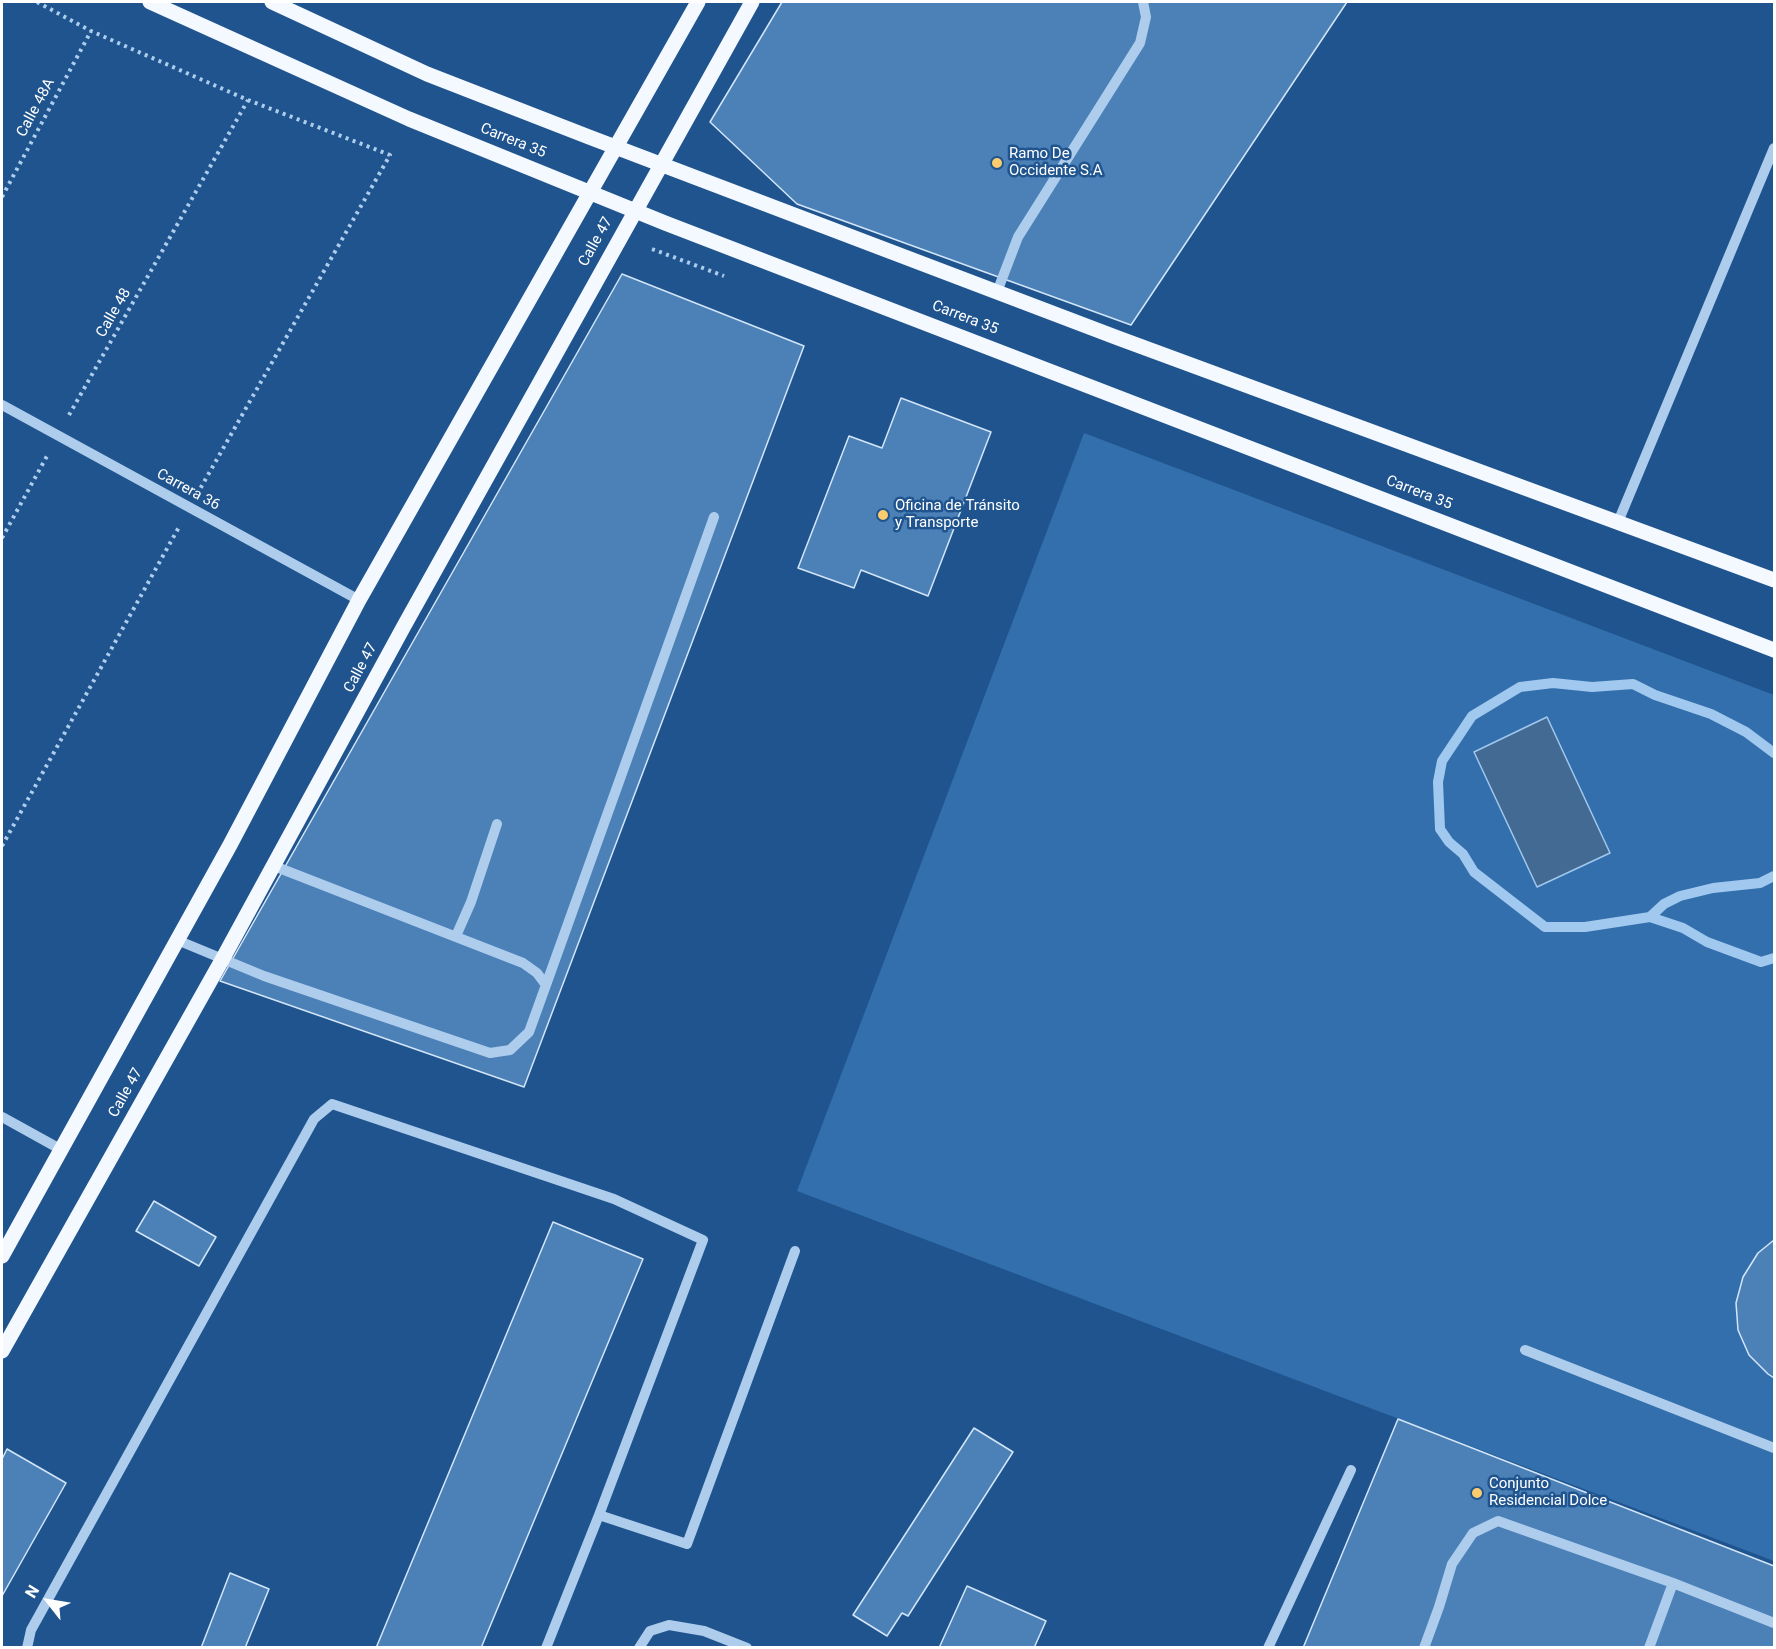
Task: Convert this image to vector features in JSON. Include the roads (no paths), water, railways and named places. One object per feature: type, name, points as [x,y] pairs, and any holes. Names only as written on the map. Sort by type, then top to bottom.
[{"type":"main road","name":"Carrera 35","points":[[150,2],[409,119],[635,210],[1774,650]]},
{"type":"main road","name":"Carrera 35","points":[[272,2],[427,74],[660,164],[997,292],[1774,580]]},
{"type":"main road","name":"Calle 47","points":[[2,1256],[230,845],[359,600],[698,2]]},
{"type":"main road","name":"Calle 47","points":[[2,1351],[222,960],[404,626],[752,2]]},
{"type":"street","points":[[997,292],[1018,237],[1140,43],[1146,16],[1143,2]]},
{"type":"street","points":[[1618,522],[1774,148]]},
{"type":"street","name":"Carrera 36","points":[[2,405],[359,600]]},
{"type":"street","points":[[177,940],[264,976],[490,1053],[510,1050],[528,1032],[546,985],[714,517]]},
{"type":"street","points":[[456,936],[471,902],[498,824]]},
{"type":"street","points":[[274,866],[523,963],[537,973],[546,985]]},
{"type":"street","points":[[27,1647],[31,1630],[314,1119],[332,1104],[614,1199],[703,1240],[546,1647]]},
{"type":"street","points":[[2,1117],[60,1149]]},
{"type":"street","points":[[598,1515],[687,1544],[795,1251]]},
{"type":"street","points":[[1525,1350],[1774,1448]]},
{"type":"street","points":[[1268,1647],[1351,1470]]},
{"type":"street","points":[[1424,1647],[1452,1564],[1473,1533],[1498,1521],[1673,1583],[1774,1623]]},
{"type":"street","points":[[1649,1647],[1673,1583]]},
{"type":"street","points":[[639,1647],[650,1631],[669,1625],[704,1631],[747,1647]]},
{"type":"waterway","points":[[1454,743],[1472,716],[1520,687],[1553,683],[1592,687],[1633,684],[1655,695],[1711,714],[1746,732],[1774,753]]},
{"type":"waterway","points":[[1458,737],[1442,761],[1438,782],[1440,829],[1449,842],[1463,854],[1474,872],[1545,927],[1585,927],[1650,917],[1683,928],[1707,942],[1761,962],[1774,958]]},
{"type":"waterway","points":[[1650,917],[1664,904],[1680,896],[1713,888],[1760,883],[1774,876]]},
{"type":"place","name":"Ramo De Occidente S.A","points":[[997,163]]},
{"type":"place","name":"Oficina de Tránsito y Transporte","points":[[883,515]]},
{"type":"place","name":"Conjunto Residencial Dolce","points":[[1477,1493]]}]
